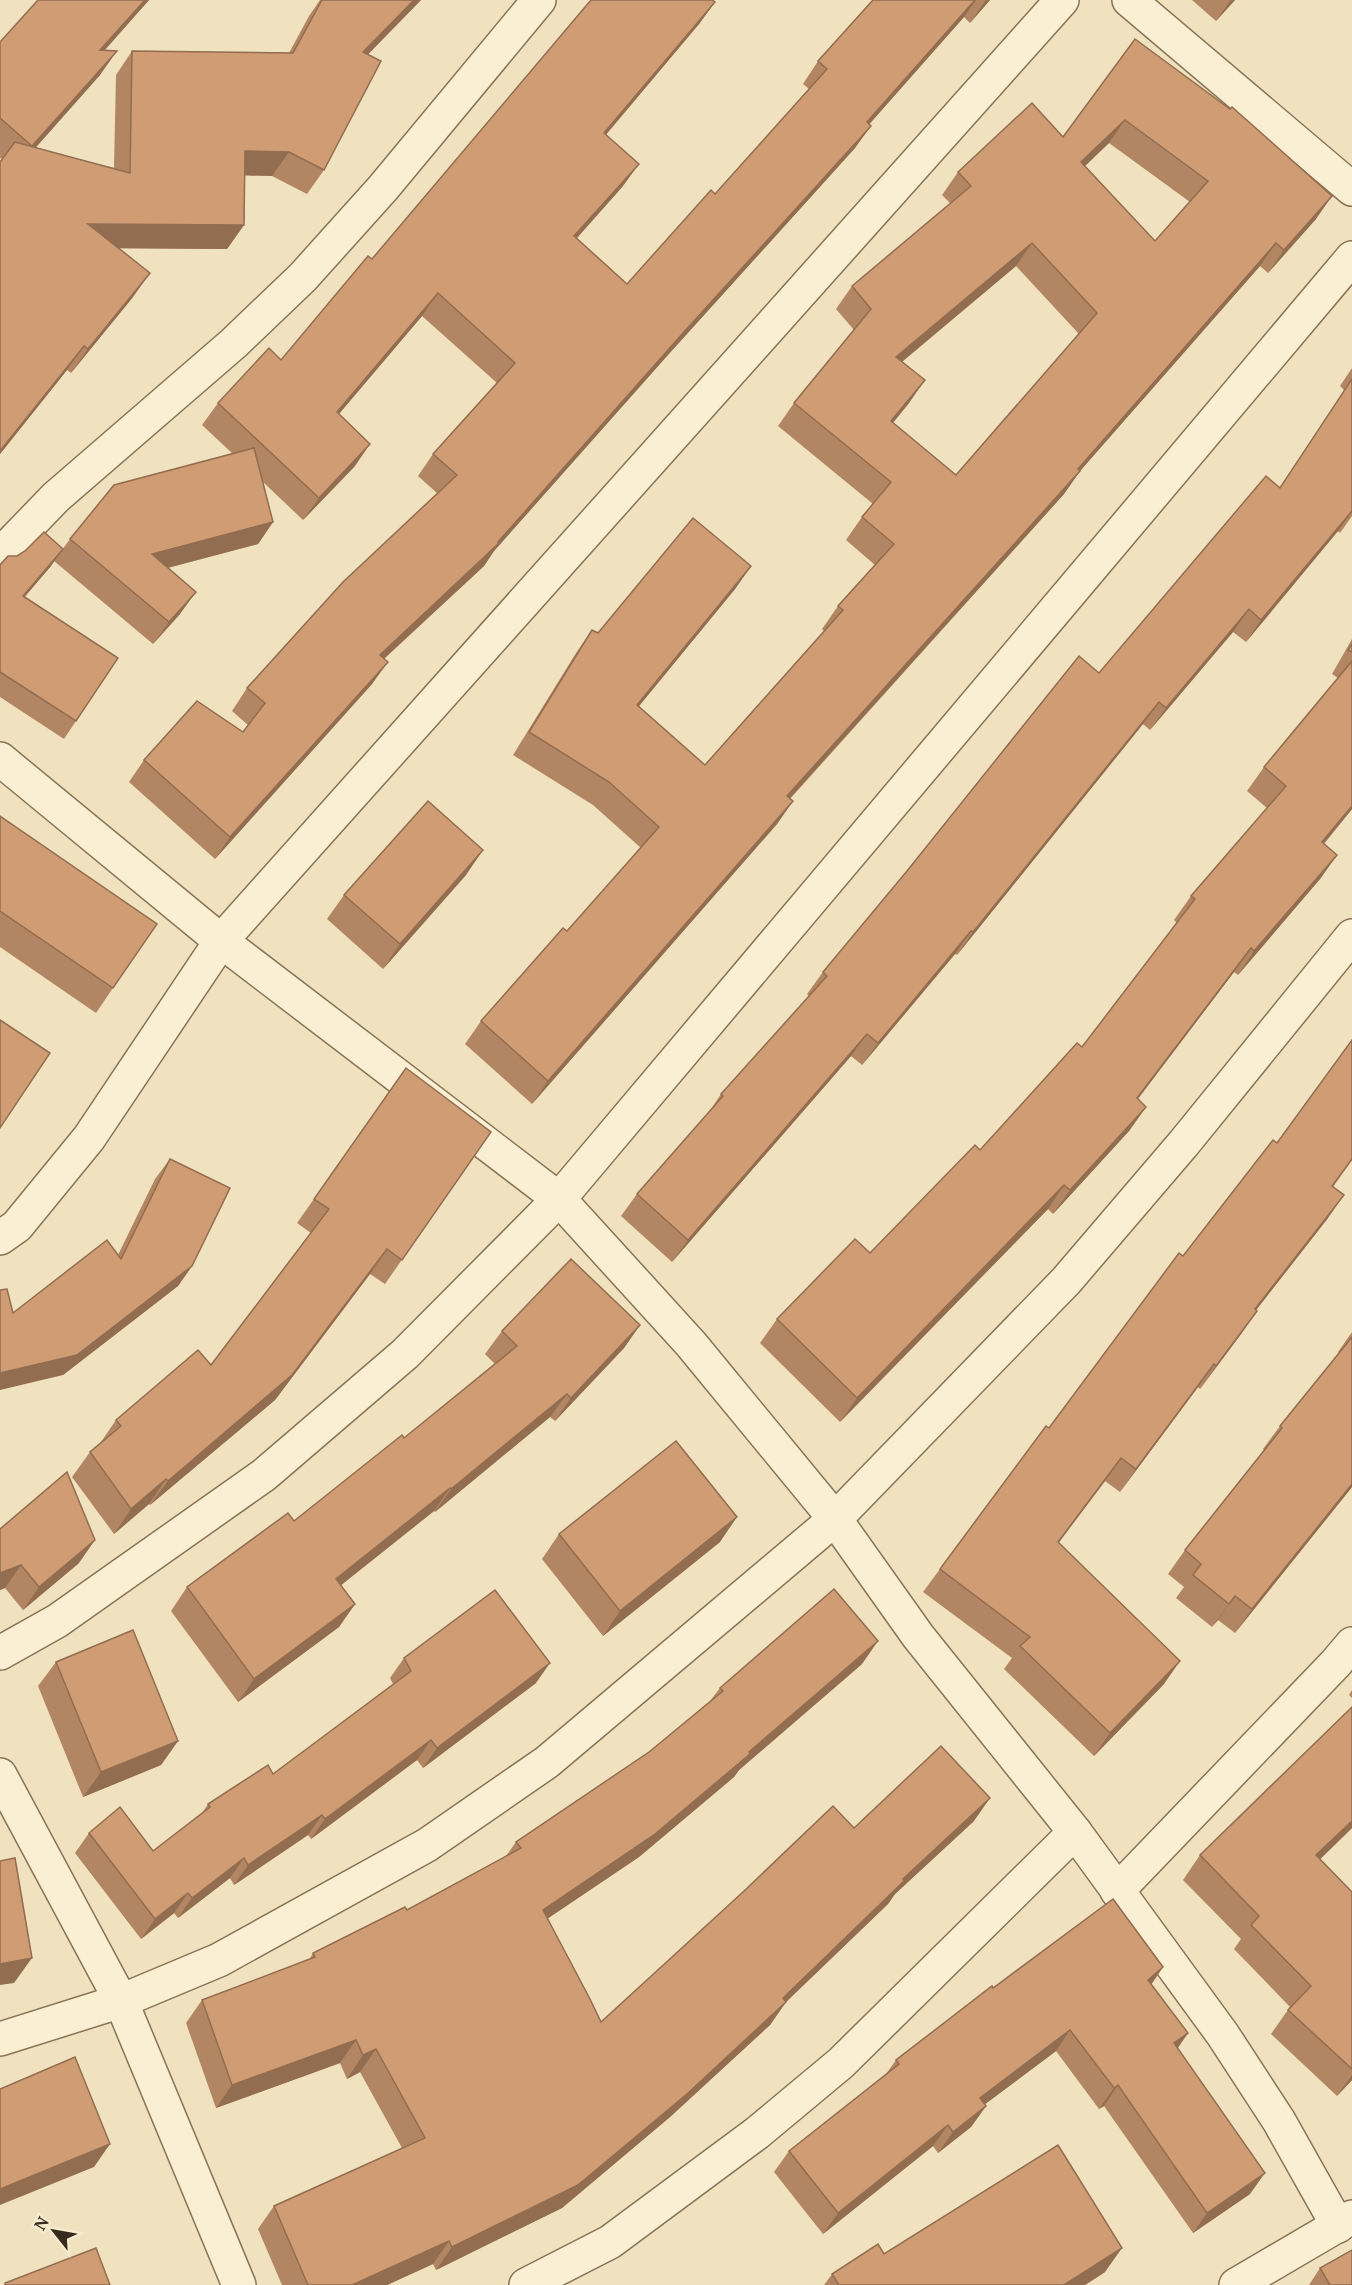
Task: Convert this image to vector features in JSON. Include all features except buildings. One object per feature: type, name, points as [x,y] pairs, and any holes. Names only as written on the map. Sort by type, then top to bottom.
[{"type":"street","points":[[0,555],[56,497],[234,343],[303,277],[383,188],[539,0]]},
{"type":"street","points":[[0,1238],[17,1226],[89,1138],[222,941],[1062,0]]},
{"type":"street","points":[[1129,0],[1352,189]]},
{"type":"street","points":[[0,1653],[57,1621],[264,1475],[405,1354],[559,1199],[1352,258]]},
{"type":"street","points":[[0,759],[222,941],[559,1199],[691,1344],[835,1519],[918,1636],[1075,1832],[1223,2035],[1345,2222],[1245,2283]]},
{"type":"street","points":[[0,2039],[122,2001],[219,1960],[427,1845],[547,1762],[835,1519],[1066,1281],[1192,1134],[1352,936]]},
{"type":"street","points":[[1117,1891],[1352,1644]]},
{"type":"street","points":[[0,1775],[122,2001],[239,2285]]},
{"type":"street","points":[[526,2285],[610,2242],[757,2133],[841,2063],[1075,1832]]}]
